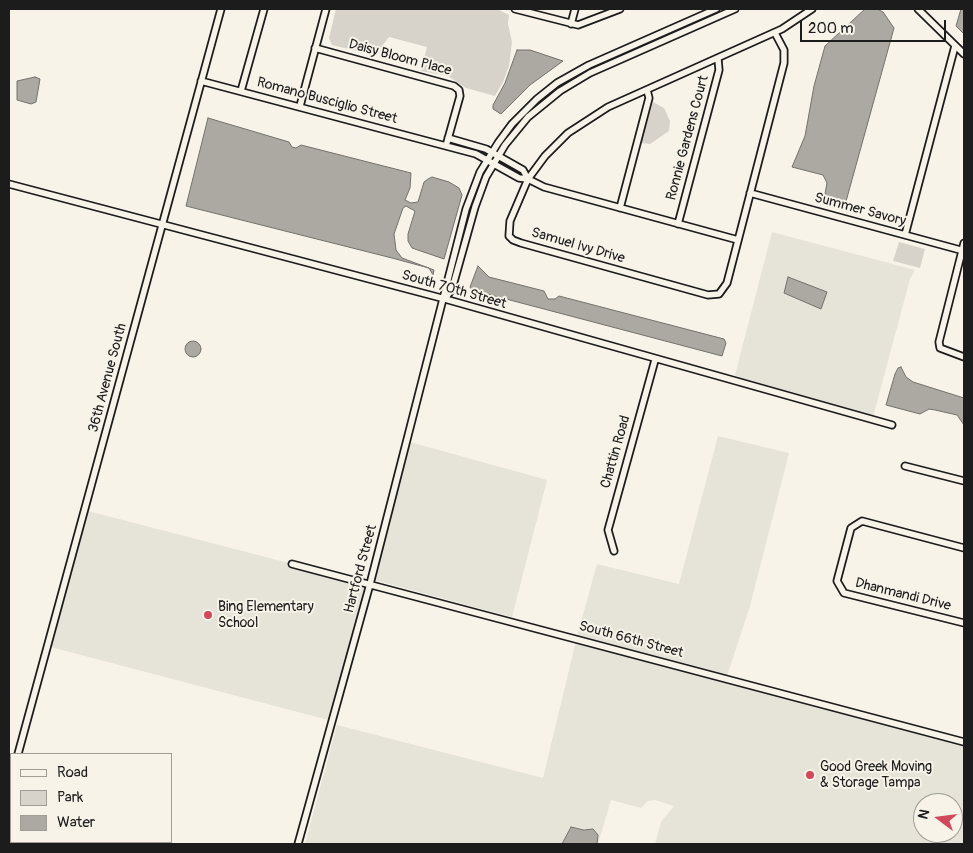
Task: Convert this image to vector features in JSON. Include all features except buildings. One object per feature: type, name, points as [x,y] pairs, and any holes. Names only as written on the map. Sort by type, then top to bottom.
[{"type":"street","name":"36th Avenue South","points":[[18,753],[220,9]]},
{"type":"street","points":[[241,90],[264,9]]},
{"type":"street","points":[[300,106],[326,9]]},
{"type":"street","points":[[515,9],[571,24],[584,24],[620,9]]},
{"type":"street","points":[[571,24],[575,9]]},
{"type":"street","points":[[445,299],[446,287],[469,200],[487,159],[518,116],[564,78],[716,9]]},
{"type":"street","points":[[445,299],[452,289],[475,207],[494,163],[528,117],[565,87],[590,73],[735,9]]},
{"type":"street","name":"Samuel Ivy Drive","points":[[775,33],[784,50],[784,63],[727,283],[722,290],[714,295],[521,243],[509,236],[509,230],[519,198],[528,179],[545,156],[568,133],[599,112],[775,33],[812,9]]},
{"type":"street","points":[[918,9],[964,54]]},
{"type":"street","points":[[904,235],[956,46]]},
{"type":"street","name":"Daisy Bloom Place","points":[[315,48],[454,86],[459,90],[460,96],[448,138]]},
{"type":"street","name":"Ronnie Gardens Court","points":[[678,224],[719,70],[718,59]]},
{"type":"street","name":"Romano Busciglio Street","points":[[201,81],[241,90],[446,146],[487,159],[519,178],[528,179],[544,187],[738,240]]},
{"type":"street","points":[[620,208],[649,98],[647,90]]},
{"type":"street","name":"Romano Busciglio Street","points":[[448,138],[481,146],[523,170],[528,179]]},
{"type":"street","points":[[446,146],[448,138]]},
{"type":"street","name":"South 70th Street","points":[[9,184],[445,299],[655,360],[892,425]]},
{"type":"street","name":"Summer Savory","points":[[750,193],[963,251]]},
{"type":"street","points":[[964,243],[938,342],[940,348],[964,357]]},
{"type":"street","name":"Hartford Street","points":[[298,844],[370,584],[445,299]]},
{"type":"street","name":"Chattin Road","points":[[614,551],[608,530],[655,360]]},
{"type":"street","points":[[905,466],[964,481]]},
{"type":"street","name":"Dhanmandi Drive","points":[[964,548],[862,521],[851,528],[837,581],[844,593],[964,622]]},
{"type":"street","name":"South 66th Street","points":[[292,564],[964,742]]},
{"type":"shaded area","points":[[772,232],[915,270],[910,279],[873,417],[741,380],[735,375]]},
{"type":"shaded area","points":[[718,436],[789,453],[750,606],[727,676],[577,636],[597,564],[679,584]]},
{"type":"shaded area","points":[[410,442],[547,480],[512,617],[374,580]]},
{"type":"shaded area","name":"Bing Elementary School","points":[[84,510],[370,584],[332,721],[47,646]]},
{"type":"shaded area","points":[[576,641],[960,743],[964,746],[964,844],[655,844],[661,822],[674,806],[655,800],[648,801],[641,808],[611,800],[598,844],[587,829],[571,827],[562,844],[305,844],[337,725],[543,778]]},
{"type":"green space","points":[[336,9],[497,9],[509,15],[508,24],[512,42],[509,66],[503,82],[495,96],[466,88],[448,76],[421,71],[427,47],[389,37],[380,49],[369,54],[332,45],[329,38]]},
{"type":"green space","points":[[653,102],[664,108],[670,121],[669,131],[650,144],[641,143]]},
{"type":"green space","points":[[899,242],[925,249],[920,268],[893,261]]},
{"type":"water","points":[[865,9],[877,9],[883,12],[894,28],[845,205],[824,199],[827,183],[823,175],[792,167],[805,136],[814,86],[825,46]]},
{"type":"water","points":[[961,9],[964,9],[964,34],[956,26]]},
{"type":"water","points":[[517,50],[530,50],[563,61],[530,85],[501,114],[493,109],[493,105],[505,83]]},
{"type":"water","points":[[35,77],[40,79],[36,102],[31,104],[17,100],[17,81]]},
{"type":"water","points":[[208,118],[289,142],[292,147],[296,148],[301,145],[411,173],[410,188],[405,200],[411,203],[418,202],[424,182],[428,179],[432,177],[449,182],[459,188],[462,195],[444,259],[412,248],[408,241],[408,234],[415,211],[406,206],[403,208],[394,234],[396,250],[402,258],[428,268],[186,206]]},
{"type":"water","points":[[478,266],[489,277],[544,291],[548,299],[555,299],[559,296],[724,339],[726,343],[722,356],[472,290],[470,287]]},
{"type":"water","points":[[788,277],[827,292],[821,309],[784,293]]},
{"type":"water","points":[[193,341],[199,343],[201,349],[199,355],[193,357],[187,355],[185,349],[187,343]]},
{"type":"water","points":[[901,367],[906,377],[913,382],[964,398],[964,425],[957,415],[929,409],[920,414],[886,405],[895,374],[898,368]]},
{"type":"water","points":[[571,827],[584,830],[593,829],[598,835],[597,844],[562,844]]},
{"type":"place","name":"Bing Elementary School","points":[[208,615]]},
{"type":"place","name":"Good Greek Moving & Storage Tampa","points":[[810,775]]}]
